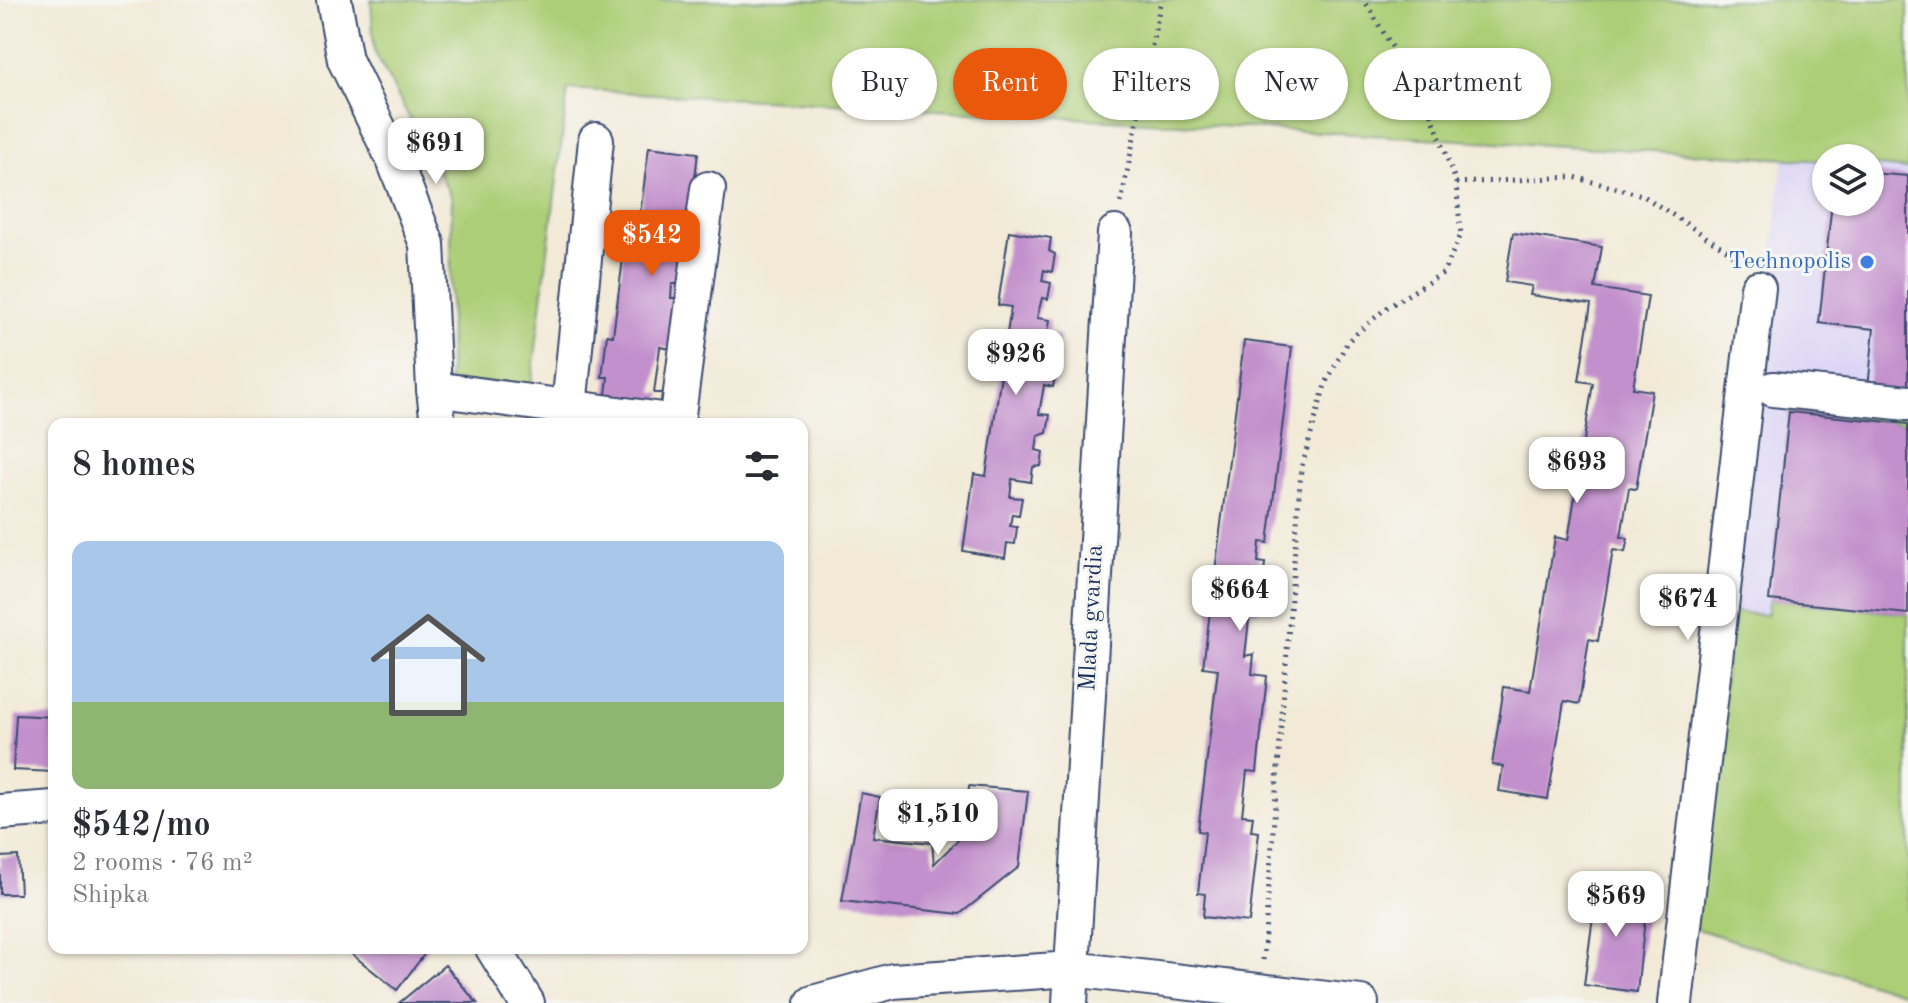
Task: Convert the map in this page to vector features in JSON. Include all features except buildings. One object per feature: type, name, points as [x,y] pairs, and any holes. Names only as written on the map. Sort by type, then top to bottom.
[{"type":"street","points":[[334,0],[345,60],[394,160],[427,244],[437,418]]},
{"type":"street","points":[[569,407],[596,140]]},
{"type":"street","points":[[678,418],[708,189]]},
{"type":"street","name":"Mlada gvardia","points":[[1070,1003],[1115,233]]},
{"type":"street","points":[[1675,1003],[1758,288]]},
{"type":"street","points":[[434,389],[648,418]]},
{"type":"street","points":[[1773,389],[1908,403]]},
{"type":"street","points":[[0,812],[48,808]]},
{"type":"street","points":[[497,954],[527,1003]]},
{"type":"street","points":[[813,1003],[893,981],[1072,969],[1361,1003]]},
{"type":"path","points":[[1115,233],[1161,0]]},
{"type":"path","points":[[1261,991],[1301,470],[1325,385],[1348,341],[1385,309],[1443,273],[1461,235],[1456,183],[1430,110],[1364,0]]},
{"type":"path","points":[[1456,183],[1574,177],[1642,195],[1731,253],[1758,288]]},
{"type":"shaded area","points":[[1783,157],[1812,160],[1812,216],[1884,216],[1884,166],[1908,169],[1908,629],[1733,612]]},
{"type":"green space","points":[[371,0],[1908,0],[1908,169],[1884,166],[1884,144],[1812,144],[1812,160],[1110,120],[1219,120],[1219,48],[1083,48],[1083,118],[1067,118],[1067,48],[953,48],[953,111],[937,110],[937,48],[832,48],[832,104],[568,89],[531,388],[449,381],[452,198],[374,51]]},
{"type":"green space","points":[[1790,401],[1908,413],[1908,424],[1789,412]]},
{"type":"green space","points":[[1769,600],[1908,614],[1908,995],[1694,928],[1733,612],[1766,615]]},
{"type":"place","name":"Technopolis","points":[[1867,262]]}]
